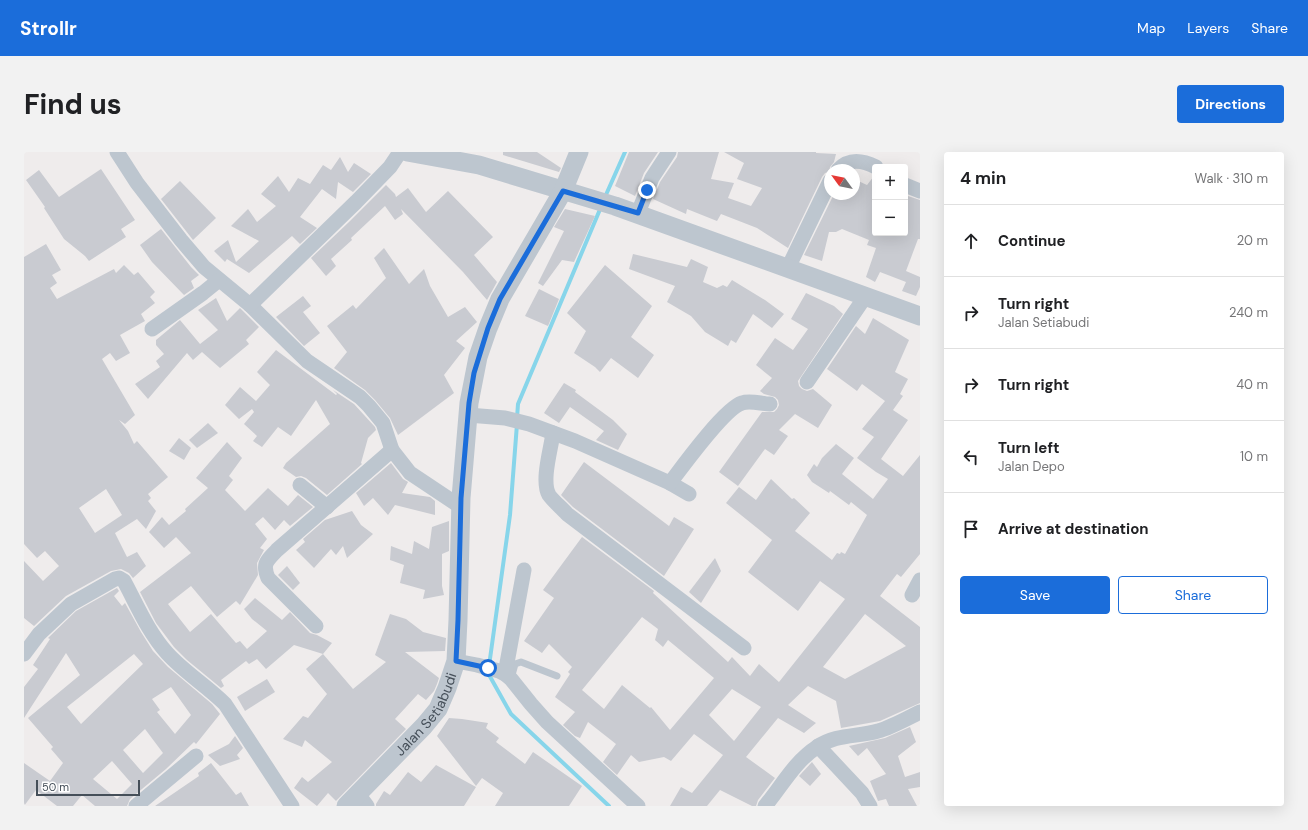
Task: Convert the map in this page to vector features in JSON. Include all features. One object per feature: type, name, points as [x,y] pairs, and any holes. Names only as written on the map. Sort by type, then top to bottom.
[{"type":"street","points":[[117,152],[138,183],[181,240],[204,267],[250,305],[307,361],[360,397],[383,423],[392,450],[410,473],[461,507]]},
{"type":"street","points":[[250,305],[356,202],[390,167],[400,152]]},
{"type":"street","points":[[407,152],[479,164],[638,213],[920,316]]},
{"type":"street","name":"Jalan Setiabudi","points":[[357,802],[438,709],[456,661],[461,507],[471,388],[478,357],[500,299],[563,191],[579,152]]},
{"type":"street","points":[[638,213],[652,178],[669,152]]},
{"type":"street","points":[[843,164],[858,161],[872,166]]},
{"type":"street","points":[[908,186],[920,191]]},
{"type":"street","points":[[788,268],[824,193]]},
{"type":"street","points":[[152,328],[203,293],[219,280]]},
{"type":"street","points":[[807,382],[865,297]]},
{"type":"street","points":[[670,483],[702,442],[736,406],[746,402],[770,404]]},
{"type":"street","points":[[468,415],[505,418],[529,424],[670,483],[689,494]]},
{"type":"street","points":[[553,433],[545,480],[550,497],[567,514],[744,648]]},
{"type":"street","points":[[316,626],[268,578],[264,568],[266,562],[277,550],[392,450]]},
{"type":"street","points":[[300,485],[327,507]]},
{"type":"street","points":[[505,674],[524,570]]},
{"type":"street","points":[[24,654],[39,634],[71,604],[115,578],[119,578],[124,581],[150,630],[166,653],[225,704],[292,806]]},
{"type":"street","points":[[912,595],[920,580]]},
{"type":"street","points":[[456,661],[477,665],[505,674],[547,722],[638,806]]},
{"type":"street","points":[[765,806],[803,758],[818,746],[841,736],[879,731],[920,712]]},
{"type":"street","points":[[818,746],[862,793],[870,806]]},
{"type":"street","points":[[136,806],[196,756]]},
{"type":"lane","points":[[505,674],[515,664],[521,662],[557,676]]},
{"type":"building","points":[[503,152],[537,152],[561,168],[559,172],[503,155]]},
{"type":"building","points":[[629,152],[658,152],[644,173],[635,196],[615,186]]},
{"type":"building","points":[[678,152],[719,152],[711,179],[734,183],[728,198],[751,206],[762,188],[737,179],[744,163],[724,152],[816,152],[836,154],[832,164],[824,164],[824,174],[788,248],[757,228],[721,214],[717,221],[687,209],[686,214],[653,199],[660,182],[677,157]]},
{"type":"building","points":[[340,157],[348,172],[354,163],[371,174],[353,192],[338,182],[336,199],[322,189],[300,217],[317,228],[300,244],[292,236],[249,273],[227,259],[225,262],[214,251],[228,240],[236,262],[259,241],[231,226],[248,209],[257,222],[276,206],[261,194],[278,176],[289,192],[298,178],[310,184],[323,165],[331,170]]},
{"type":"building","points":[[101,169],[135,220],[121,229],[126,237],[89,261],[64,239],[44,208],[45,207],[26,180],[39,170],[59,197]]},
{"type":"building","points":[[872,179],[872,236],[908,236],[908,196],[920,200],[920,239],[918,239],[906,271],[920,277],[920,287],[916,296],[902,291],[906,282],[880,272],[875,282],[866,277],[876,248],[867,245],[869,240],[842,229],[836,232],[829,232],[822,261],[804,255],[831,200],[860,200],[860,182],[867,185]]},
{"type":"building","points":[[180,181],[216,218],[193,240],[161,199]]},
{"type":"building","points":[[386,185],[396,197],[408,188],[426,212],[448,191],[493,237],[474,255],[497,282],[487,300],[463,272],[401,209],[403,214],[395,220],[385,206],[331,259],[336,266],[326,276],[311,258]]},
{"type":"building","points":[[565,209],[595,216],[574,262],[562,260],[543,286],[538,283],[564,231],[554,227]]},
{"type":"building","points":[[161,229],[199,275],[191,281],[194,288],[184,295],[152,262],[140,245]]},
{"type":"building","points":[[46,244],[61,270],[52,275],[57,283],[50,288],[57,299],[114,269],[116,273],[124,265],[134,275],[138,272],[155,292],[150,297],[155,303],[141,314],[145,321],[120,335],[130,353],[116,361],[110,353],[102,359],[135,415],[125,424],[119,420],[128,431],[134,444],[137,441],[168,477],[148,494],[151,498],[148,501],[156,511],[146,529],[137,519],[115,533],[127,557],[137,552],[146,566],[133,578],[129,573],[121,569],[111,571],[66,596],[34,626],[24,618],[24,561],[43,581],[59,566],[45,551],[37,558],[24,544],[24,257]],"holes":[[[106,489],[122,515],[95,533],[79,508]]]},
{"type":"building","points":[[384,248],[409,284],[424,269],[430,286],[448,317],[465,307],[477,322],[456,341],[465,348],[444,375],[454,393],[398,435],[390,418],[375,400],[365,390],[334,368],[347,352],[327,326],[353,305],[356,309],[386,278],[374,258]]},
{"type":"building","points":[[633,254],[687,267],[691,259],[708,267],[703,282],[717,288],[723,285],[727,287],[732,280],[765,300],[784,314],[772,328],[753,314],[736,343],[731,340],[728,346],[705,332],[691,316],[667,302],[675,286],[629,269]]},
{"type":"building","points":[[605,265],[652,306],[631,337],[654,355],[638,378],[611,358],[600,372],[574,353],[586,331],[567,313]]},
{"type":"building","points":[[539,289],[559,299],[548,326],[525,316]]},
{"type":"building","points":[[806,293],[834,306],[843,314],[798,381],[799,386],[802,389],[807,391],[813,389],[832,405],[818,428],[795,414],[779,430],[788,436],[774,455],[765,449],[738,486],[719,472],[762,412],[774,412],[779,405],[778,400],[775,397],[764,394],[760,391],[772,378],[756,365],[775,338],[793,350],[808,329],[791,319]]},
{"type":"building","points":[[303,296],[311,306],[303,312],[320,333],[304,346],[276,317]]},
{"type":"building","points":[[216,298],[227,321],[240,308],[259,327],[246,340],[249,344],[220,368],[202,352],[193,360],[187,353],[148,399],[135,384],[160,367],[156,361],[164,354],[156,345],[156,340],[180,320],[200,344],[218,330],[198,310]]},
{"type":"building","points":[[873,318],[909,340],[895,372],[908,379],[900,394],[903,396],[893,410],[908,420],[881,459],[903,476],[920,455],[920,554],[901,577],[897,574],[880,596],[920,627],[920,703],[880,721],[841,728],[836,701],[808,686],[788,705],[816,723],[804,733],[778,718],[746,757],[775,778],[758,800],[756,806],[752,806],[720,790],[707,806],[670,806],[681,787],[692,793],[723,755],[694,734],[671,761],[664,757],[639,762],[631,755],[617,775],[603,762],[616,744],[588,722],[580,738],[575,736],[563,725],[575,712],[555,697],[570,674],[568,672],[572,667],[549,644],[542,653],[524,641],[554,598],[543,590],[582,537],[654,591],[653,593],[728,662],[732,657],[750,676],[759,664],[779,682],[845,599],[820,581],[798,611],[748,572],[772,540],[726,503],[739,487],[756,500],[771,479],[792,499],[794,498],[810,513],[795,531],[832,560],[837,553],[840,554],[841,552],[845,554],[867,515],[851,502],[849,505],[830,491],[829,493],[812,482],[807,475],[814,464],[817,467],[822,458],[836,444],[854,458],[842,474],[873,499],[888,479],[857,458],[874,437],[862,429],[885,401],[862,384],[857,391],[827,369],[856,326],[865,334]],"holes":[[[865,614],[906,646],[845,679],[823,667]],[[642,617],[658,629],[655,640],[663,647],[668,640],[714,678],[670,730],[651,707],[650,708],[622,685],[604,709],[582,690]],[[732,689],[761,707],[734,741],[709,715]]]},
{"type":"building","points":[[276,350],[336,395],[337,394],[333,390],[354,404],[375,427],[376,430],[368,438],[362,464],[327,495],[306,478],[301,476],[296,477],[283,468],[286,463],[330,424],[316,400],[291,436],[278,427],[262,447],[253,441],[257,436],[244,424],[254,412],[252,409],[239,419],[225,405],[240,387],[256,401],[270,385],[257,372]]},
{"type":"building","points":[[564,383],[576,390],[575,392],[613,420],[627,434],[618,450],[596,440],[604,431],[570,407],[559,423],[544,413]]},
{"type":"building","points":[[208,423],[218,433],[197,448],[189,440]]},
{"type":"building","points":[[179,438],[191,448],[184,460],[169,451]]},
{"type":"building","points":[[227,442],[242,458],[229,476],[233,480],[225,490],[245,511],[268,488],[288,506],[298,495],[313,507],[290,526],[284,520],[275,530],[263,517],[255,524],[267,539],[260,548],[264,550],[257,563],[258,575],[240,605],[236,601],[217,617],[191,586],[168,604],[190,632],[211,614],[236,643],[240,641],[247,649],[267,631],[252,619],[244,609],[255,598],[282,620],[290,612],[310,633],[332,643],[323,654],[294,645],[266,669],[257,659],[249,664],[246,661],[221,680],[224,686],[221,688],[187,660],[174,647],[156,623],[140,592],[191,553],[176,537],[164,548],[149,532],[162,517],[169,525],[186,511],[185,509],[208,488],[196,478]]},
{"type":"building","points":[[584,462],[669,526],[674,517],[694,529],[664,576],[573,507],[561,495]]},
{"type":"building","points":[[391,463],[403,479],[408,482],[402,493],[430,497],[435,501],[435,515],[395,505],[388,515],[373,498],[364,506],[356,493]]},
{"type":"building","points":[[352,511],[361,525],[373,534],[347,558],[343,546],[336,555],[331,549],[314,568],[296,550],[305,542],[303,539],[325,520]]},
{"type":"building","points":[[449,521],[449,551],[442,554],[442,586],[444,595],[423,599],[425,590],[400,583],[404,565],[390,560],[391,546],[412,554],[414,541],[429,549],[432,527]]},
{"type":"building","points":[[715,558],[721,571],[701,603],[689,592]]},
{"type":"building","points":[[287,566],[300,583],[293,590],[278,575]]},
{"type":"building","points":[[117,588],[119,591],[114,596],[122,606],[125,603],[153,651],[168,667],[212,704],[220,714],[196,744],[194,742],[166,769],[130,799],[127,806],[95,806],[82,795],[73,806],[57,806],[36,790],[24,806],[24,763],[50,781],[63,763],[51,749],[53,747],[28,718],[80,675],[66,653],[24,718],[24,687],[38,669],[33,665],[50,639],[48,638],[76,611]],"holes":[[[134,654],[143,664],[81,724],[67,707]],[[171,687],[191,715],[175,734],[157,712],[160,710],[152,699]],[[145,729],[163,753],[143,773],[123,750]],[[112,761],[132,784],[117,799],[93,779]]]},
{"type":"building","points":[[390,614],[406,619],[423,632],[446,638],[445,651],[405,652],[439,678],[437,684],[434,691],[426,700],[418,694],[395,719],[406,729],[336,801],[328,793],[317,806],[294,788],[302,777],[308,782],[332,762],[305,740],[302,747],[283,739],[303,716],[308,718],[327,694],[306,669],[323,654],[353,689],[386,662],[375,655]]},
{"type":"building","points":[[267,679],[275,692],[245,711],[237,697]]},
{"type":"building","points":[[449,718],[488,723],[486,728],[499,738],[496,742],[525,764],[533,752],[582,786],[569,806],[495,806],[503,793],[482,778],[476,786],[437,736]]},
{"type":"building","points":[[910,727],[916,742],[898,756],[905,777],[920,772],[920,787],[908,789],[917,806],[889,806],[886,799],[878,801],[870,781],[886,774],[867,748],[858,756],[849,746],[885,738]]},
{"type":"building","points":[[235,736],[243,748],[237,755],[240,759],[220,766],[208,755],[229,744]]},
{"type":"building","points":[[812,762],[821,774],[810,786],[799,776]]},
{"type":"building","points":[[211,763],[236,795],[241,792],[249,806],[155,806],[199,776],[198,773]]},
{"type":"building","points":[[436,765],[476,787],[464,806],[376,806],[384,791],[390,795],[408,772],[421,782]]},
{"type":"waterway","points":[[605,197],[625,152]]},
{"type":"waterway","points":[[517,418],[518,404],[601,207]]},
{"type":"waterway","points":[[489,666],[510,515],[517,424]]},
{"type":"waterway","points":[[488,673],[511,714],[609,806]]},
{"type":"route","points":[[488,668],[456,661],[461,507],[469,403],[478,357],[500,299],[563,191],[638,213],[647,190]]}]
